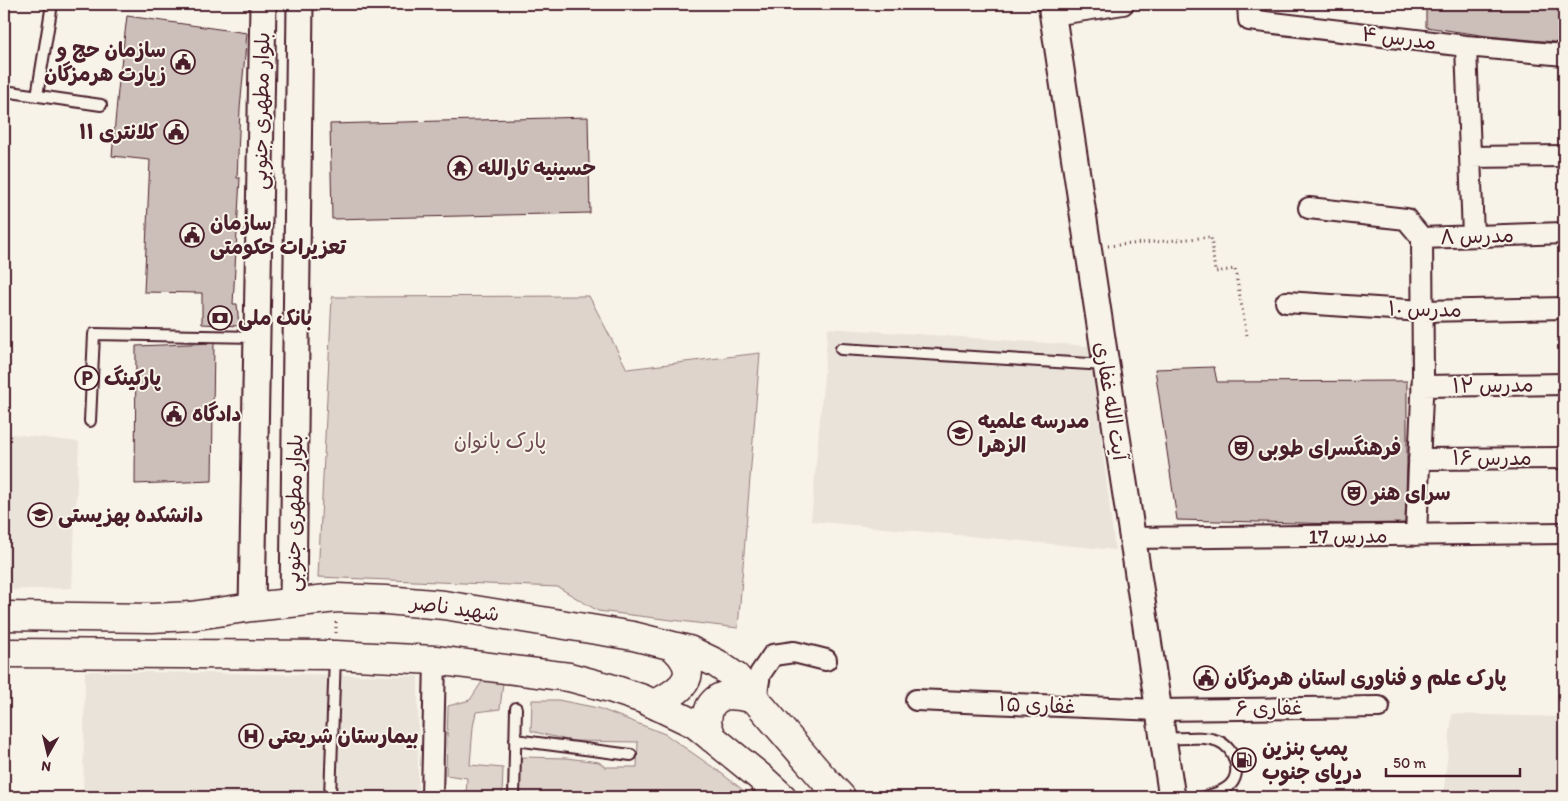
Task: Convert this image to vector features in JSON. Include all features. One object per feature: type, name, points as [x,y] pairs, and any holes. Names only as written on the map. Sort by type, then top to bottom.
[{"type":"main road","name":"شهید ناصر","points":[[4,616],[152,618],[191,616],[337,598],[444,605],[633,636],[689,650],[716,663],[736,677],[841,797]]},
{"type":"main road","points":[[655,704],[677,692],[684,684],[688,673],[684,658],[673,646]]},
{"type":"main road","points":[[4,653],[335,655],[435,660],[569,677],[610,688],[655,704],[695,724],[782,797]]},
{"type":"main road","points":[[4,675],[14,667],[44,654]]},
{"type":"main road","points":[[712,738],[707,721],[708,711],[714,700],[736,695],[756,699]]},
{"type":"street","name":"بلوار مطهری جنوبی","points":[[252,607],[263,4]]},
{"type":"street","name":"بلوار مطهری جنوبی","points":[[293,603],[300,4]]},
{"type":"street","points":[[1052,10],[1123,4]]},
{"type":"street","name":"مدرس ۴","points":[[1248,4],[1249,20],[1466,46],[1564,55]]},
{"type":"street","name":"آیت الله غفاری","points":[[1052,10],[1172,797]]},
{"type":"street","points":[[1466,46],[1473,236]]},
{"type":"street","points":[[1470,157],[1564,156]]},
{"type":"street","name":"مدرس ۸","points":[[1309,208],[1406,219],[1422,238],[1564,233]]},
{"type":"street","points":[[1416,535],[1422,386],[1422,238]]},
{"type":"street","points":[[258,248],[298,248]]},
{"type":"street","name":"مدرس ۱۰","points":[[1286,302],[1422,311],[1564,308]]},
{"type":"street","name":"مدرس ۱۲","points":[[1422,386],[1564,384]]},
{"type":"street","name":"مدرس ۱۶","points":[[1419,459],[1564,458]]},
{"type":"street","name":"مدرس 17","points":[[1132,538],[1564,534]]},
{"type":"street","points":[[756,699],[760,674],[773,655],[794,652],[826,660]]},
{"type":"street","points":[[432,797],[435,660]]},
{"type":"street","name":"غفاری ۱۵","points":[[916,700],[1159,710]]},
{"type":"street","name":"غفاری ۶","points":[[1159,710],[1379,707]]},
{"type":"lane","points":[[37,96],[52,4]]},
{"type":"lane","points":[[4,91],[101,104]]},
{"type":"lane","points":[[90,421],[94,334],[256,337]]},
{"type":"lane","points":[[841,349],[1106,365]]},
{"type":"lane","points":[[330,797],[335,655]]},
{"type":"lane","points":[[514,797],[516,708]]},
{"type":"lane","points":[[1163,740],[1200,739],[1216,741],[1226,745],[1231,750],[1236,766],[1234,780],[1224,790],[1204,797]]},
{"type":"lane","points":[[515,740],[631,755]]},
{"type":"path","points":[[1088,248],[1211,237],[1215,272],[1235,269],[1247,336]]},
{"type":"path","points":[[335,655],[337,598]]},
{"type":"shaded area","name":"مدرسه علمیه الزهرا","points":[[828,328],[1090,346],[1115,550],[811,521]]},
{"type":"shaded area","name":"دانشکده بهزیستی","points":[[4,433],[79,442],[72,588],[4,590]]},
{"type":"shaded area","name":"بیمارستان شریعتی","points":[[85,671],[418,676],[418,797],[83,797]]},
{"type":"shaded area","points":[[1452,714],[1564,717],[1564,797],[1443,797]]},
{"type":"green space","name":"پارک بانوان","points":[[589,296],[627,369],[760,353],[738,628],[598,611],[558,587],[318,577],[332,297]]},
{"type":"green space","points":[[483,680],[503,682],[500,709],[476,712],[470,765],[503,768],[502,797],[466,797],[467,778],[446,775],[448,706],[470,700]]},
{"type":"green space","points":[[532,700],[558,700],[598,708],[665,734],[752,797],[649,797],[643,793],[592,791],[582,797],[520,797],[521,757],[566,758],[599,762],[605,767],[637,767],[638,742],[571,741],[531,731]]},
{"type":"building","points":[[1426,4],[1564,4],[1564,43],[1487,36],[1426,27]]},
{"type":"building","points":[[127,16],[247,33],[240,109],[237,178],[240,178],[233,304],[237,304],[239,326],[202,324],[202,293],[144,292],[150,160],[112,156]]},
{"type":"building","name":"حسینیه ثارالله","points":[[588,117],[590,213],[332,219],[330,124]]},
{"type":"building","name":"دادگاه","points":[[214,343],[212,481],[135,484],[136,346]]},
{"type":"building","points":[[1214,367],[1217,382],[1407,381],[1405,523],[1341,524],[1177,520],[1155,369]]},
{"type":"place","name":"سازمان حج و زیارت هرمزگان","points":[[183,62]]},
{"type":"place","name":"کلانتری ۱۱","points":[[176,132]]},
{"type":"place","name":"حسینیه ثارالله","points":[[460,168]]},
{"type":"place","name":"سازمان تعزیرات حکومتی","points":[[192,235]]},
{"type":"place","name":"بانک ملی","points":[[220,318]]},
{"type":"place","name":"پارکینگ","points":[[87,378]]},
{"type":"place","name":"دادگاه","points":[[174,414]]},
{"type":"place","name":"مدرسه علمیه الزهرا","points":[[960,433]]},
{"type":"place","name":"فرهنگسرای طوبی","points":[[1241,448]]},
{"type":"place","name":"سرای هنر","points":[[1354,493]]},
{"type":"place","name":"دانشکده بهزیستی","points":[[40,515]]},
{"type":"place","name":"پارک علم و فناوری استان هرمزگان","points":[[1206,678]]},
{"type":"place","name":"بیمارستان شریعتی","points":[[251,736]]},
{"type":"place","name":"پمپ بنزین دریای جنوب","points":[[1244,760]]}]
